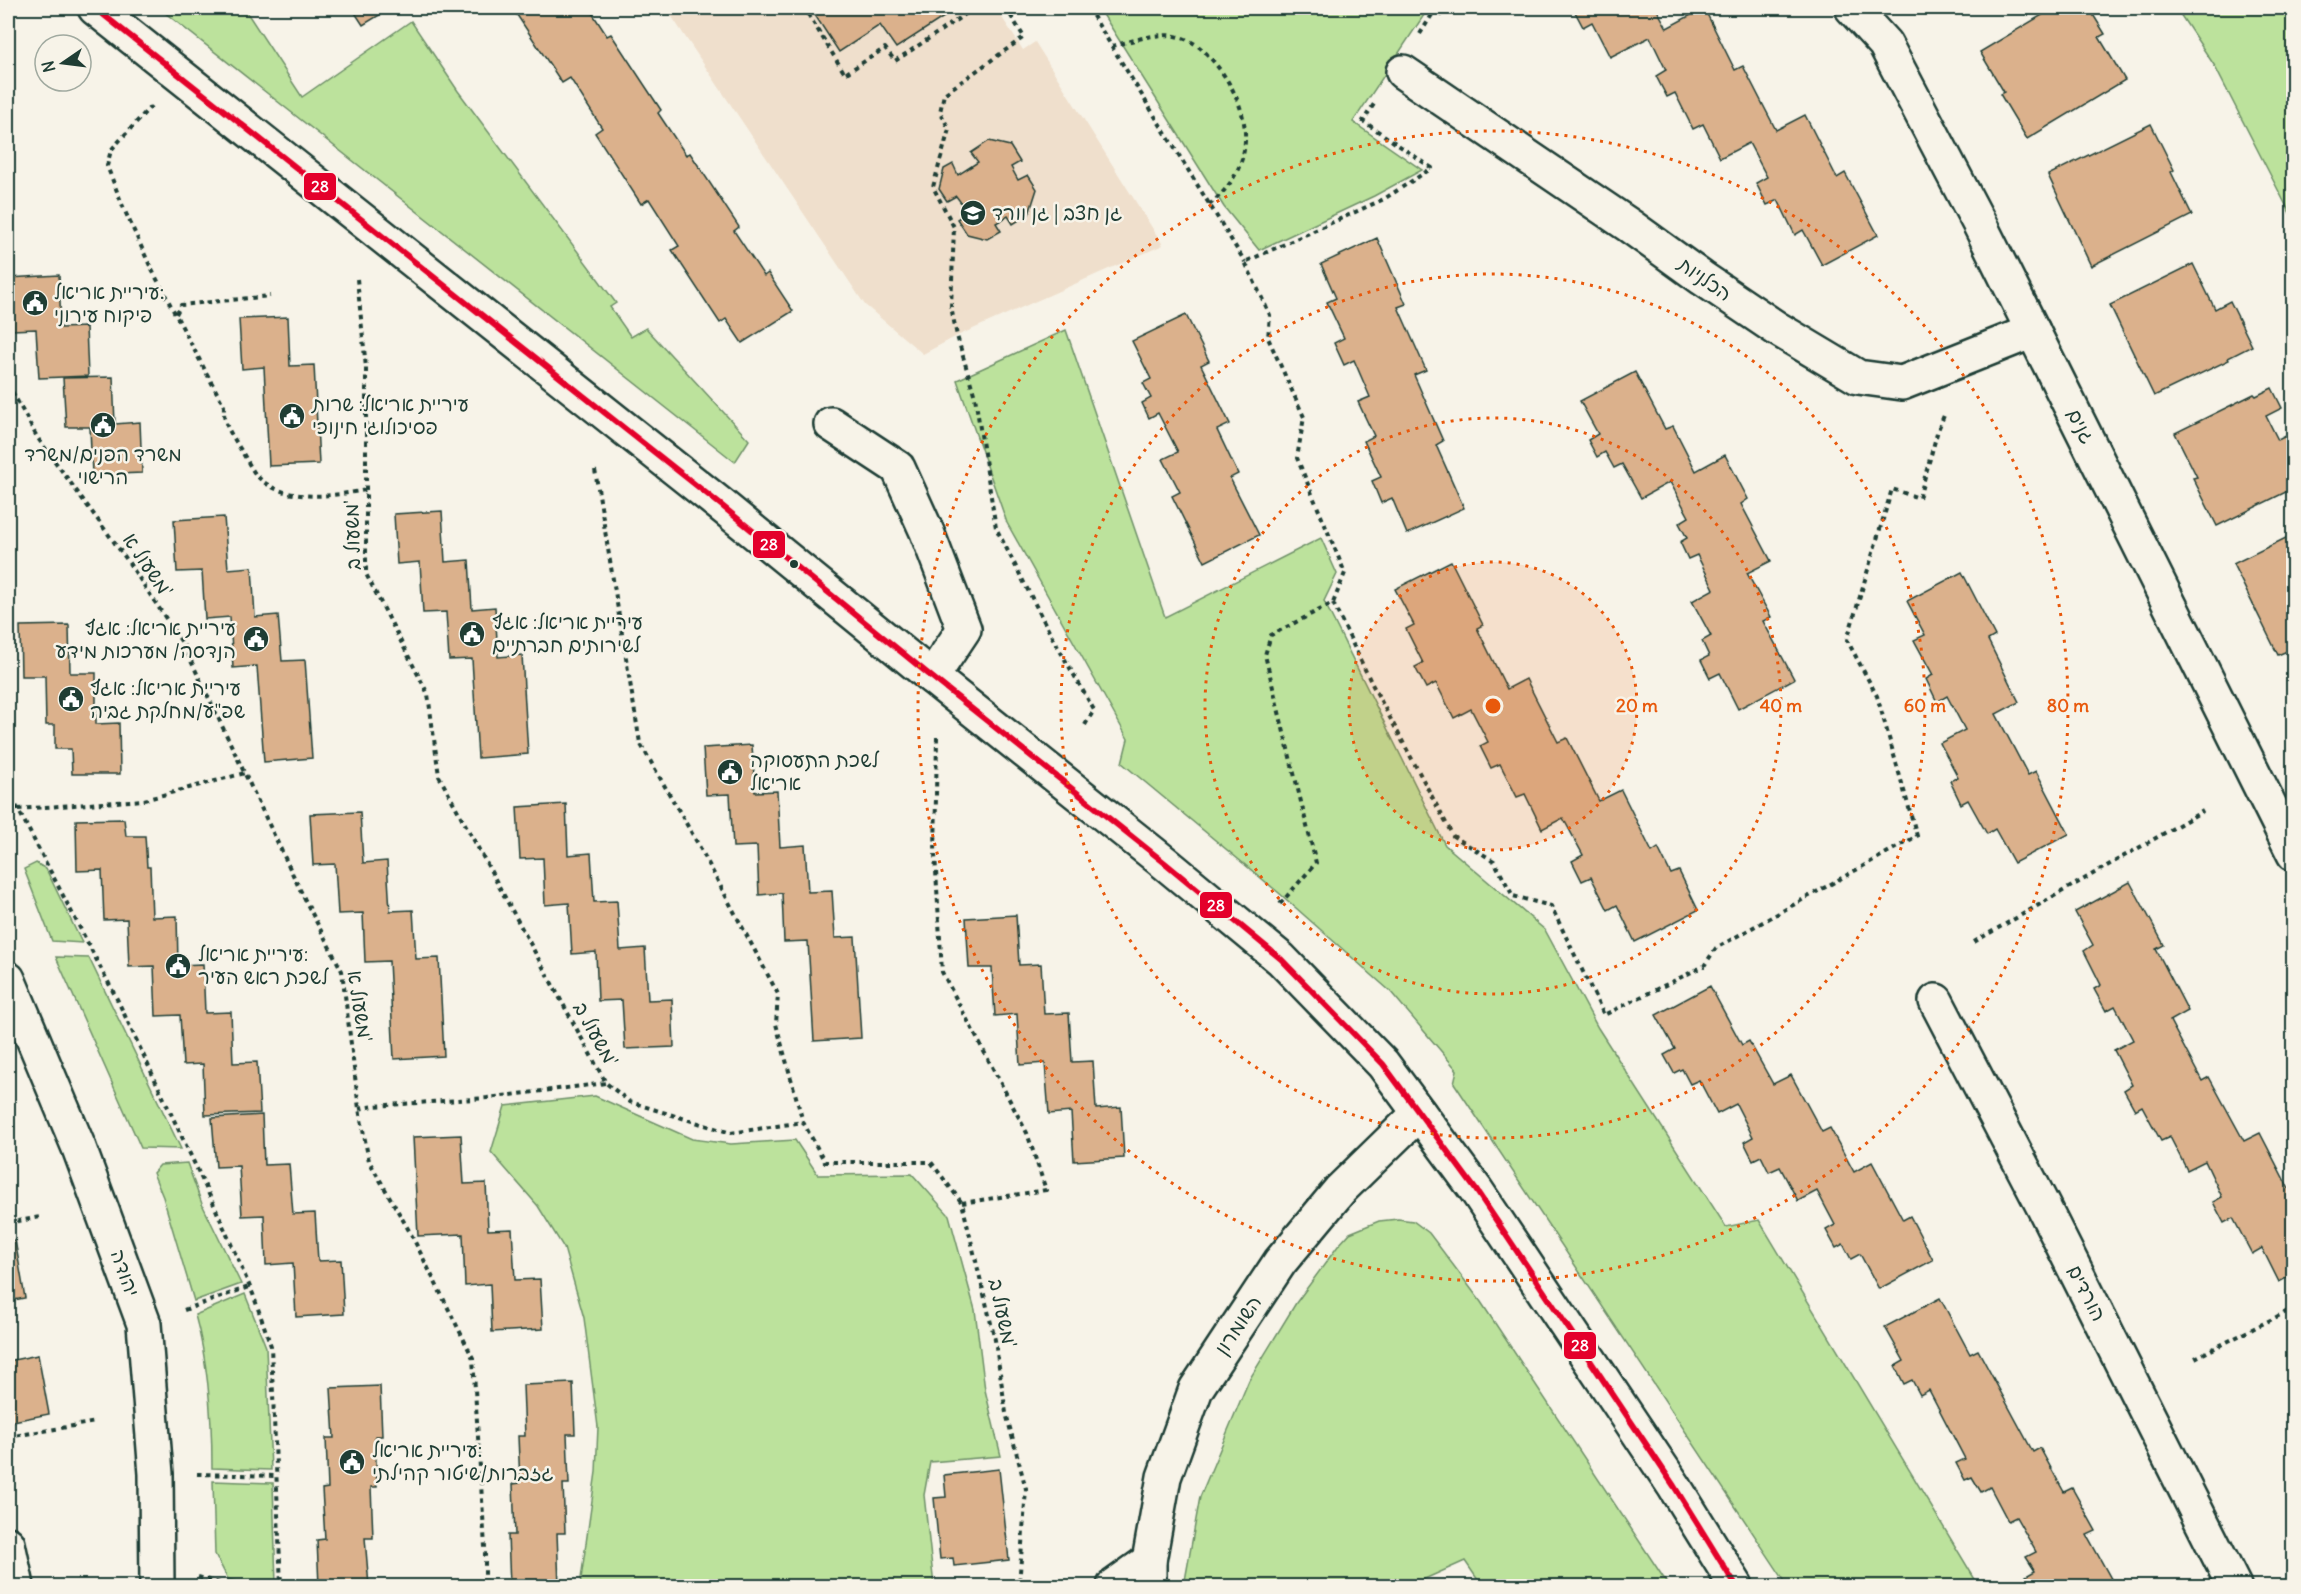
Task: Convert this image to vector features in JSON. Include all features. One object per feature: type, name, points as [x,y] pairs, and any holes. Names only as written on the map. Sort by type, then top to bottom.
[{"type":"street","points":[[95,8],[721,505],[1281,959],[1383,1064],[1476,1190],[1674,1486],[1736,1587]]},
{"type":"street","name":"גנים","points":[[1852,8],[1885,44],[1973,212],[2294,854]]},
{"type":"street","name":"הכלניות","points":[[1403,72],[1776,328],[1858,377],[1902,383],[2033,332]]},
{"type":"street","points":[[831,424],[898,468],[927,532],[964,630],[932,677]]},
{"type":"street","name":"יהודה","points":[[8,979],[79,1148],[144,1324],[156,1474],[157,1587]]},
{"type":"street","name":"הורדים","points":[[1936,1001],[2043,1206],[2234,1587]]},
{"type":"street","name":"השומרון","points":[[1149,1574],[1164,1477],[1196,1389],[1281,1262],[1340,1190],[1419,1113]]},
{"type":"street","points":[[8,1544],[17,1587]]},
{"type":"street","points":[[1114,1587],[1149,1574]]},
{"type":"path","points":[[807,14],[845,74],[885,48],[895,61],[967,13],[963,8]]},
{"type":"path","points":[[1006,8],[1024,37],[944,94],[940,112],[950,129],[933,188],[954,227],[951,307],[975,397],[996,528],[1051,635],[1094,710],[1085,725]]},
{"type":"path","points":[[1088,8],[1245,262],[1270,315],[1268,338],[1304,417],[1297,458],[1345,573],[1333,603],[1271,635],[1265,655],[1316,863],[1277,907]]},
{"type":"path","points":[[1431,8],[1444,17],[1440,8]]},
{"type":"path","points":[[1112,46],[1168,34],[1182,37],[1200,46],[1225,78],[1244,118],[1242,161],[1231,184],[1209,205]]},
{"type":"path","points":[[155,102],[111,150],[107,166],[146,258],[224,406],[223,420],[257,475],[275,488],[298,495],[327,495],[366,490]]},
{"type":"path","points":[[1245,262],[1384,199],[1432,168]]},
{"type":"path","name":"משעול ב'","points":[[357,279],[366,368],[366,574],[428,694],[439,776],[606,1083],[630,1102],[731,1133],[803,1122],[825,1162],[931,1162],[962,1203],[995,1340],[1006,1413],[1026,1489],[1019,1587]]},
{"type":"path","points":[[176,315],[180,305],[270,296]]},
{"type":"path","name":"משעול א'","points":[[8,384],[38,437],[125,557],[183,644],[305,900],[342,971],[359,1109],[369,1161],[411,1234],[473,1358],[485,1547],[485,1587]]},
{"type":"path","points":[[1333,603],[1372,684],[1453,836],[1494,861],[1513,896],[1551,906],[1604,1015],[1704,966],[1716,948],[1917,836],[1877,696],[1847,640],[1892,489],[1919,498],[1946,409]]},
{"type":"path","points":[[595,470],[640,743],[698,844],[778,994],[776,1024],[803,1122]]},
{"type":"path","points":[[937,737],[935,854],[942,972],[1027,1133],[1046,1190],[962,1203]]},
{"type":"path","points":[[18,809],[144,800],[245,773]]},
{"type":"path","points":[[8,790],[118,1001],[214,1205],[271,1346],[281,1587]]},
{"type":"path","points":[[1974,942],[2203,811]]},
{"type":"path","points":[[359,1109],[487,1098],[606,1083]]},
{"type":"path","points":[[8,1223],[40,1217]]},
{"type":"path","points":[[144,1324],[249,1287]]},
{"type":"path","points":[[2195,1358],[2294,1308]]},
{"type":"path","points":[[8,1437],[96,1422]]},
{"type":"path","points":[[156,1474],[278,1476]]},
{"type":"shaded area","name":"גן חצב | גן וורד","points":[[666,8],[996,8],[1023,50],[1035,42],[1163,245],[957,336],[923,354],[865,305]]},
{"type":"green space","points":[[159,8],[244,8],[302,97],[411,21],[458,91],[616,303],[610,307],[631,337],[646,328],[749,440],[735,462]]},
{"type":"green space","points":[[1099,8],[1413,8],[1424,15],[1353,122],[1422,170],[1374,196],[1259,250],[1224,207]]},
{"type":"green space","points":[[2176,8],[2293,8],[2293,219],[2214,65]]},
{"type":"green space","points":[[1066,330],[1165,617],[1321,538],[1337,574],[1324,601],[1445,845],[1545,930],[1598,1028],[1726,1227],[1759,1220],[1979,1586],[1788,1586],[1454,1083],[1457,1070],[1390,991],[1279,893],[1122,763],[1128,739],[1007,523],[957,380]]},
{"type":"green space","points":[[36,863],[46,869],[82,943],[52,941],[24,869]]},
{"type":"green space","points":[[56,957],[89,958],[181,1149],[141,1148]]},
{"type":"green space","points":[[595,1096],[692,1139],[731,1144],[795,1140],[818,1175],[912,1174],[949,1215],[975,1310],[985,1390],[1001,1456],[930,1462],[924,1495],[934,1586],[580,1586],[596,1472],[598,1427],[584,1318],[564,1248],[538,1206],[491,1152],[505,1106]]},
{"type":"green space","points":[[187,1163],[202,1204],[241,1284],[194,1301],[163,1197],[153,1173],[160,1165]]},
{"type":"green space","points":[[1398,1219],[1413,1221],[1429,1233],[1481,1302],[1669,1586],[1482,1586],[1465,1561],[1409,1586],[1184,1586],[1200,1497],[1249,1380],[1296,1303],[1350,1233],[1379,1221]]},
{"type":"green space","points":[[245,1294],[266,1347],[271,1470],[212,1468],[209,1391],[204,1353],[195,1315]]},
{"type":"green space","points":[[213,1481],[273,1483],[276,1586],[252,1586],[228,1579],[215,1554]]},
{"type":"building","points":[[352,8],[391,8],[363,25]]},
{"type":"building","points":[[522,8],[589,8],[607,36],[611,34],[661,110],[658,113],[686,155],[690,153],[739,227],[734,231],[764,276],[768,273],[793,311],[742,343],[726,319],[720,323],[672,250],[679,246],[649,199],[641,204],[595,133],[602,128],[570,78],[562,83],[515,12]]},
{"type":"building","points":[[820,8],[942,8],[947,15],[896,48],[880,25],[839,52],[813,12]]},
{"type":"building","points":[[1573,8],[1656,8],[1667,28],[1704,8],[1735,70],[1743,66],[1776,130],[1805,115],[1837,178],[1845,173],[1878,235],[1822,265],[1803,230],[1795,235],[1778,200],[1767,205],[1756,183],[1767,177],[1749,143],[1720,158],[1703,124],[1693,129],[1675,93],[1667,97],[1656,76],[1666,70],[1650,37],[1610,57],[1592,22],[1583,27]]},
{"type":"building","points":[[2054,8],[2089,8],[2105,34],[2099,37],[2125,80],[2027,139],[2000,94],[2004,92],[1980,52]]},
{"type":"building","points":[[2151,124],[2174,170],[2171,172],[2192,215],[2091,266],[2048,175]]},
{"type":"building","points":[[989,141],[1010,146],[1020,162],[1011,167],[1018,180],[1028,175],[1037,189],[1029,214],[1013,224],[1008,216],[996,223],[1001,231],[987,239],[967,234],[957,219],[968,212],[956,196],[947,201],[939,189],[944,169],[953,164],[958,175],[978,162],[971,153]]},
{"type":"building","points":[[1377,238],[1406,304],[1398,307],[1426,370],[1414,375],[1443,441],[1436,445],[1464,508],[1407,534],[1392,498],[1381,503],[1372,481],[1381,477],[1364,441],[1374,436],[1358,402],[1370,397],[1354,360],[1344,365],[1334,343],[1344,338],[1327,302],[1336,298],[1321,264]]},
{"type":"building","points":[[2193,264],[2215,309],[2230,301],[2252,346],[2228,358],[2229,360],[2154,396],[2110,305]]},
{"type":"building","name":"עיריית אריאל: פיקוח עירוני","points":[[59,275],[61,328],[86,327],[88,376],[39,378],[36,329],[12,330],[9,278]]},
{"type":"building","points":[[1186,315],[1209,361],[1201,365],[1230,424],[1217,430],[1238,474],[1230,478],[1259,535],[1205,562],[1172,496],[1180,492],[1163,459],[1178,452],[1158,413],[1149,418],[1142,403],[1151,398],[1143,383],[1151,379],[1132,341]]},
{"type":"building","name":"עיריית אריאל: שרות פסיכולוגי חינוכי","points":[[288,317],[290,366],[314,365],[319,464],[269,466],[264,367],[242,369],[239,319]]},
{"type":"building","points":[[1635,372],[1665,429],[1673,426],[1696,471],[1725,455],[1748,499],[1741,504],[1771,561],[1747,573],[1771,617],[1763,621],[1794,679],[1738,709],[1720,673],[1710,678],[1701,660],[1709,656],[1702,641],[1711,636],[1692,601],[1714,589],[1697,555],[1688,559],[1680,542],[1687,538],[1679,523],[1689,517],[1670,482],[1641,498],[1622,464],[1614,468],[1605,452],[1597,457],[1588,440],[1598,434],[1580,401]]},
{"type":"building","name":"משרד הפנים/משרד הרישוי","points":[[113,377],[115,424],[140,422],[142,473],[92,475],[90,427],[66,427],[63,378]]},
{"type":"building","points":[[2272,388],[2282,408],[2266,416],[2278,440],[2294,432],[2294,488],[2217,526],[2193,478],[2197,477],[2175,433],[2254,394],[2256,396]]},
{"type":"building","name":"עיריית אריאל: אגף לשירותים חברתיים","points":[[442,511],[445,562],[469,560],[472,609],[495,607],[498,657],[522,655],[528,754],[478,758],[472,659],[449,660],[446,612],[423,613],[420,562],[397,564],[394,514]]},
{"type":"building","name":"עיריית אריאל: אגף הנדסה/ מערכות מידע","points":[[224,517],[228,569],[252,567],[255,617],[278,615],[282,661],[305,660],[312,758],[264,762],[257,666],[233,668],[230,617],[205,619],[202,571],[177,572],[174,520]]},
{"type":"building","points":[[2294,534],[2294,648],[2278,655],[2233,564]]},
{"type":"building","points":[[1451,561],[1483,625],[1477,628],[1507,689],[1526,679],[1558,742],[1567,738],[1599,801],[1621,790],[1652,852],[1658,848],[1671,874],[1679,871],[1698,910],[1635,942],[1617,905],[1608,910],[1591,877],[1582,881],[1572,861],[1583,855],[1563,818],[1542,829],[1525,794],[1517,797],[1500,764],[1491,768],[1480,746],[1488,742],[1471,709],[1454,718],[1436,683],[1426,688],[1415,667],[1423,663],[1406,629],[1414,625],[1395,589]]},
{"type":"building","points":[[1962,572],[1995,636],[1988,640],[2019,702],[1996,714],[2028,775],[2036,771],[2069,834],[2014,863],[1995,829],[1987,834],[1968,800],[1961,804],[1950,781],[1958,777],[1940,743],[1965,730],[1947,696],[1937,702],[1926,679],[1933,675],[1914,640],[1925,635],[1907,601]]},
{"type":"building","name":"עיריית אריאל: אגף שפ\"ע/מחלקת גביה","points":[[69,625],[70,673],[96,673],[96,724],[119,723],[120,774],[72,774],[71,749],[55,749],[55,725],[46,725],[45,676],[21,676],[20,626]]},
{"type":"building","points":[[752,745],[755,792],[777,791],[780,847],[805,845],[808,892],[832,891],[835,938],[855,937],[861,1038],[814,1041],[808,941],[784,942],[782,893],[759,895],[757,846],[733,847],[730,794],[706,795],[703,748]]},
{"type":"building","points":[[566,804],[568,855],[591,853],[594,902],[617,901],[620,950],[645,948],[648,1000],[672,999],[674,1047],[625,1049],[622,1000],[598,1001],[596,952],[572,954],[569,903],[545,905],[543,858],[520,859],[517,807]]},
{"type":"building","points":[[360,812],[363,863],[387,861],[390,911],[413,910],[416,959],[439,958],[444,1056],[394,1059],[389,961],[365,962],[363,913],[338,914],[335,864],[313,865],[310,814]]},
{"type":"building","name":"עיריית אריאל: לשכת ראש העיר","points":[[124,819],[126,836],[145,836],[147,867],[150,867],[152,917],[177,916],[178,965],[203,964],[205,1013],[231,1012],[233,1063],[257,1062],[260,1113],[205,1115],[203,1064],[183,1065],[180,1015],[156,1016],[154,966],[129,967],[127,919],[104,920],[102,870],[77,871],[76,820]]},
{"type":"building","points":[[2130,882],[2164,945],[2156,949],[2188,1011],[2170,1021],[2202,1081],[2209,1077],[2244,1141],[2260,1133],[2291,1193],[2294,1192],[2294,1274],[2279,1282],[2262,1248],[2252,1254],[2233,1218],[2224,1223],[2213,1202],[2222,1197],[2205,1161],[2187,1170],[2170,1137],[2161,1141],[2142,1106],[2135,1110],[2124,1090],[2132,1085],[2114,1050],[2133,1040],[2115,1006],[2106,1011],[2094,989],[2101,985],[2084,951],[2093,945],[2075,912]]},
{"type":"building","points":[[1016,915],[1019,965],[1041,964],[1044,1014],[1069,1013],[1072,1062],[1093,1061],[1096,1109],[1121,1107],[1124,1158],[1074,1161],[1071,1112],[1049,1114],[1045,1063],[1020,1065],[1017,1014],[995,1016],[992,968],[969,968],[966,918]]},
{"type":"building","points":[[1710,986],[1742,1045],[1749,1041],[1773,1084],[1791,1075],[1822,1132],[1830,1128],[1854,1172],[1872,1162],[1903,1220],[1910,1216],[1933,1260],[1879,1289],[1860,1254],[1851,1259],[1843,1244],[1836,1248],[1826,1230],[1835,1225],[1817,1191],[1798,1201],[1780,1167],[1769,1172],[1761,1156],[1753,1160],[1744,1142],[1753,1137],[1736,1104],[1717,1114],[1699,1080],[1690,1084],[1682,1069],[1674,1073],[1664,1055],[1675,1049],[1656,1015]]},
{"type":"building","points":[[262,1115],[264,1165],[289,1164],[293,1214],[315,1213],[318,1261],[341,1260],[344,1314],[296,1317],[293,1263],[266,1265],[264,1215],[242,1216],[239,1166],[216,1167],[212,1118]]},
{"type":"building","points":[[461,1135],[464,1184],[486,1183],[488,1230],[512,1229],[515,1280],[540,1279],[543,1329],[492,1332],[490,1284],[465,1286],[463,1234],[418,1236],[413,1137]]},
{"type":"building","points":[[15,1240],[25,1298],[8,1301],[8,1241]]},
{"type":"building","points":[[1940,1298],[1970,1354],[1978,1350],[2033,1452],[2040,1448],[2064,1492],[2072,1488],[2096,1531],[2087,1535],[2115,1586],[2032,1586],[2026,1576],[2035,1571],[2026,1557],[2036,1552],[2016,1517],[2008,1521],[1990,1487],[1981,1492],[1972,1477],[1965,1480],[1956,1463],[1965,1459],[1929,1390],[1920,1395],[1912,1380],[1904,1384],[1895,1366],[1904,1361],[1885,1327]]},
{"type":"building","points":[[38,1355],[49,1414],[8,1422],[8,1361]]},
{"type":"building","points":[[2294,1367],[2294,1381],[2287,1371]]},
{"type":"building","points":[[573,1383],[575,1434],[567,1434],[569,1484],[563,1484],[565,1533],[557,1533],[559,1586],[510,1586],[508,1535],[515,1535],[513,1484],[520,1483],[518,1436],[525,1436],[523,1385]]},
{"type":"building","name":"עיריית אריאל: גזברות/שיטור קהילתי","points":[[380,1386],[382,1436],[375,1436],[377,1487],[371,1487],[373,1538],[365,1538],[369,1586],[319,1586],[317,1540],[325,1539],[322,1489],[328,1488],[326,1438],[334,1438],[331,1388]]},
{"type":"building","points":[[999,1469],[1009,1560],[954,1566],[953,1558],[940,1559],[934,1498],[946,1497],[944,1475]]},
{"type":"transit line","name":"28","points":[[95,8],[721,505],[1281,959],[1383,1064],[1476,1190],[1674,1486],[1736,1586]]},
{"type":"place","name":"גן חצב | גן וורד","points":[[973,213]]},
{"type":"place","name":"עיריית אריאל: פיקוח עירוני","points":[[35,303]]},
{"type":"place","name":"עיריית אריאל: שרות פסיכולוגי חינוכי","points":[[292,416]]},
{"type":"place","name":"משרד הפנים/משרד הרישוי","points":[[103,425]]},
{"type":"place","name":"עיריית אריאל: אגף לשירותים חברתיים","points":[[472,634]]},
{"type":"place","name":"עיריית אריאל: אגף הנדסה/ מערכות מידע","points":[[256,639]]},
{"type":"place","name":"עיריית אריאל: אגף שפ\"ע/מחלקת גביה","points":[[71,699]]},
{"type":"place","name":"לשכת התעסוקה אריאל","points":[[730,772]]},
{"type":"place","name":"עיריית אריאל: לשכת ראש העיר","points":[[178,966]]},
{"type":"place","name":"עיריית אריאל: גזברות/שיטור קהילתי","points":[[352,1462]]}]
